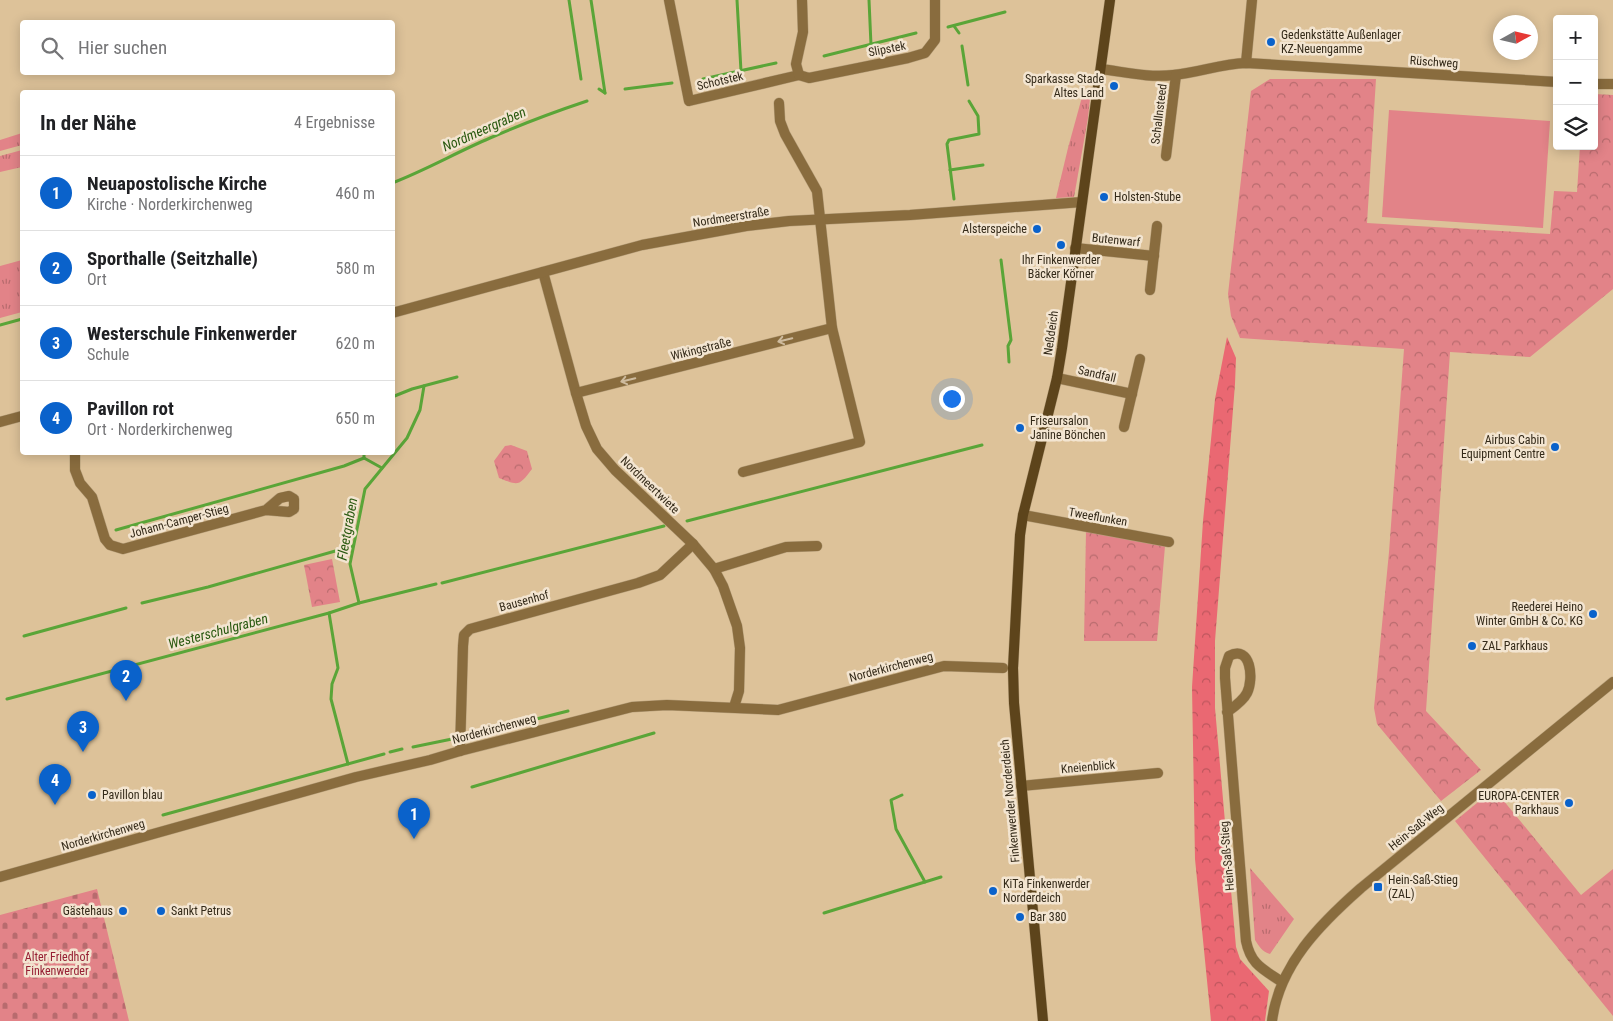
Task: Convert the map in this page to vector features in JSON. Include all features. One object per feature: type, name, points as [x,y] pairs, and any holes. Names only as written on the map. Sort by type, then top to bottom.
[{"type":"street","name":"Schotstek","points":[[669,0],[688,101],[799,75]]},
{"type":"street","points":[[799,75],[796,64],[803,32],[802,0]]},
{"type":"street","name":"Slipstek","points":[[799,75],[809,78],[925,53],[935,40],[935,0]]},
{"type":"street","name":"Neßdeich","points":[[1008,668],[1023,515],[1057,378],[1110,0]]},
{"type":"street","points":[[1246,63],[1252,0]]},
{"type":"street","name":"Rüschweg","points":[[1101,69],[1150,76],[1176,75],[1205,68],[1246,63],[1553,82]]},
{"type":"street","name":"Schallnsteed","points":[[1166,156],[1176,75]]},
{"type":"street","points":[[1598,84],[1613,84]]},
{"type":"street","points":[[743,472],[860,442],[832,328],[816,191],[785,134],[780,122],[779,103]]},
{"type":"street","name":"Nordmeerstraße","points":[[395,312],[642,245],[746,226],[820,219],[910,215],[1082,202]]},
{"type":"street","name":"Butenwarf","points":[[1150,290],[1157,226]]},
{"type":"street","name":"Butenwarf","points":[[1076,248],[1154,256]]},
{"type":"street","name":"Nordmeertwiete","points":[[543,272],[576,394],[586,426],[597,449],[615,470],[694,544],[714,569],[724,586],[731,607],[740,648],[739,691],[734,707]]},
{"type":"street","name":"Wikingstraße","points":[[576,394],[832,328]]},
{"type":"street","points":[[1124,428],[1140,359]]},
{"type":"street","name":"Sandfall","points":[[1057,378],[1132,394]]},
{"type":"street","points":[[0,422],[20,417]]},
{"type":"street","name":"Johann-Camper-Stieg","points":[[75,455],[75,470],[80,483],[92,497],[105,539],[116,548],[123,550],[266,510]]},
{"type":"street","name":"Tweeflunken","points":[[1023,515],[1169,542]]},
{"type":"street","name":"Bausenhof","points":[[460,751],[463,646],[464,635],[470,629],[638,583],[660,574],[694,544]]},
{"type":"street","points":[[714,569],[786,547],[817,546]]},
{"type":"street","name":"Hein-Saß-Stieg","points":[[1228,712],[1243,699],[1249,690],[1250,666],[1246,658],[1240,654],[1229,656],[1226,663],[1228,712],[1248,947],[1254,963],[1282,982]]},
{"type":"street","name":"Norderkirchenweg","points":[[0,877],[347,780],[430,760],[632,706],[667,705],[778,710],[944,666],[1008,668]]},
{"type":"street","name":"Finkenwerder Norderdeich","points":[[1008,668],[1044,1021]]},
{"type":"street","name":"Hein-Saß-Weg","points":[[1272,1021],[1276,999],[1282,982],[1305,945],[1325,920],[1613,682]]},
{"type":"street","name":"Kneienblick","points":[[1021,786],[1158,773]]},
{"type":"green space","points":[[1270,79],[1376,79],[1367,223],[1550,234],[1554,191],[1577,192],[1580,150],[1598,150],[1598,94],[1613,95],[1613,289],[1530,357],[1450,352],[1426,711],[1481,770],[1441,801],[1377,724],[1374,708],[1389,552],[1404,349],[1240,338],[1231,316],[1228,294],[1251,91]]},
{"type":"green space","points":[[1086,95],[1090,98],[1088,118],[1074,197],[1056,198],[1082,97]]},
{"type":"green space","points":[[1389,110],[1550,121],[1543,228],[1382,217]]},
{"type":"green space","points":[[20,134],[20,146],[0,151],[0,140]]},
{"type":"green space","points":[[20,151],[20,167],[0,172],[0,156]]},
{"type":"green space","points":[[20,261],[20,313],[0,318],[0,266]]},
{"type":"green space","points":[[1227,337],[1236,358],[1215,641],[1215,708],[1236,947],[1240,959],[1269,991],[1265,1021],[1211,1021],[1195,859],[1192,687],[1203,521],[1215,399]]},
{"type":"green space","points":[[511,445],[527,451],[532,469],[518,483],[499,478],[494,461],[505,446]]},
{"type":"green space","points":[[1086,531],[1165,546],[1157,641],[1084,641]]},
{"type":"green space","points":[[332,559],[340,602],[312,607],[304,565]]},
{"type":"green space","points":[[1494,789],[1581,895],[1613,869],[1613,1016],[1455,821]]},
{"type":"green space","points":[[1250,868],[1294,919],[1270,954],[1259,947],[1255,940]]},
{"type":"green space","name":"Alter Friedhof Finkenwerder","points":[[97,889],[129,1021],[0,1021],[0,915]]},
{"type":"waterway","points":[[569,0],[581,79]]},
{"type":"waterway","points":[[591,0],[605,93]]},
{"type":"waterway","points":[[737,0],[741,71]]},
{"type":"waterway","points":[[869,0],[871,45]]},
{"type":"waterway","points":[[948,27],[1005,12]]},
{"type":"waterway","points":[[954,26],[959,33]]},
{"type":"waterway","name":"Nordmeergraben","points":[[824,56],[916,33]]},
{"type":"waterway","points":[[962,46],[968,85]]},
{"type":"waterway","name":"Nordmeergraben","points":[[703,79],[776,63]]},
{"type":"waterway","name":"Nordmeergraben","points":[[625,89],[672,83]]},
{"type":"waterway","name":"Nordmeergraben","points":[[599,89],[605,93]]},
{"type":"waterway","name":"Nordmeergraben","points":[[395,182],[478,143],[538,118],[587,101]]},
{"type":"waterway","points":[[954,199],[947,144],[949,140],[979,134],[978,116],[969,101]]},
{"type":"waterway","points":[[950,170],[983,165]]},
{"type":"waterway","points":[[1001,260],[1011,340],[1008,346],[1009,362]]},
{"type":"waterway","name":"Nordmeergraben","points":[[0,325],[20,320]]},
{"type":"waterway","name":"Fleetgraben","points":[[395,396],[412,389],[457,377]]},
{"type":"waterway","name":"Fleetgraben","points":[[395,453],[407,438],[420,410],[424,386]]},
{"type":"waterway","points":[[687,521],[982,445]]},
{"type":"waterway","points":[[364,455],[364,458],[382,468]]},
{"type":"waterway","name":"Fleetgraben","points":[[359,603],[350,564],[365,489],[393,455]]},
{"type":"waterway","points":[[116,530],[344,466],[364,458]]},
{"type":"waterway","name":"Westerschulgraben","points":[[442,583],[664,526]]},
{"type":"waterway","points":[[142,603],[208,587],[353,546]]},
{"type":"waterway","name":"Westerschulgraben","points":[[7,699],[329,613],[359,603],[436,584]]},
{"type":"waterway","points":[[24,636],[126,608]]},
{"type":"waterway","points":[[329,613],[338,668],[332,684],[331,699],[348,764]]},
{"type":"waterway","points":[[469,736],[568,711]]},
{"type":"waterway","points":[[472,787],[654,733]]},
{"type":"waterway","points":[[413,747],[452,739]]},
{"type":"waterway","points":[[390,752],[402,749]]},
{"type":"waterway","points":[[163,815],[384,754]]},
{"type":"waterway","points":[[902,795],[891,800],[896,829],[925,882]]},
{"type":"waterway","points":[[824,913],[941,877]]},
{"type":"place","name":"Gedenkstätte Außenlager KZ-Neuengamme","points":[[1271,42]]},
{"type":"place","name":"Sparkasse Stade Altes Land","points":[[1114,86]]},
{"type":"place","name":"Holsten-Stube","points":[[1104,197]]},
{"type":"place","name":"Alsterspeiche","points":[[1037,229]]},
{"type":"place","name":"Ihr Finkenwerder Bäcker Körner","points":[[1061,245]]},
{"type":"place","name":"Friseursalon Janine Bönchen","points":[[1020,428]]},
{"type":"place","name":"Airbus Cabin Equipment Centre","points":[[1555,447]]},
{"type":"place","name":"Reederei Heino Winter GmbH & Co. KG","points":[[1593,614]]},
{"type":"place","name":"ZAL Parkhaus","points":[[1472,646]]},
{"type":"place","name":"Sporthalle (Seitzhalle)","points":[[126,701]]},
{"type":"place","name":"Westerschule Finkenwerder","points":[[83,752]]},
{"type":"place","name":"Pavillon blau","points":[[92,795]]},
{"type":"place","name":"EUROPA-CENTER Parkhaus","points":[[1569,803]]},
{"type":"place","name":"Pavillon rot","points":[[55,805]]},
{"type":"place","name":"Neuapostolische Kirche","points":[[414,839]]},
{"type":"place","name":"Hein-Saß-Stieg (ZAL)","points":[[1378,887]]},
{"type":"place","name":"KiTa Finkenwerder Norderdeich","points":[[993,891]]},
{"type":"place","name":"Gästehaus","points":[[123,911]]},
{"type":"place","name":"Sankt Petrus","points":[[161,911]]},
{"type":"place","name":"Bar 380","points":[[1020,917]]}]
